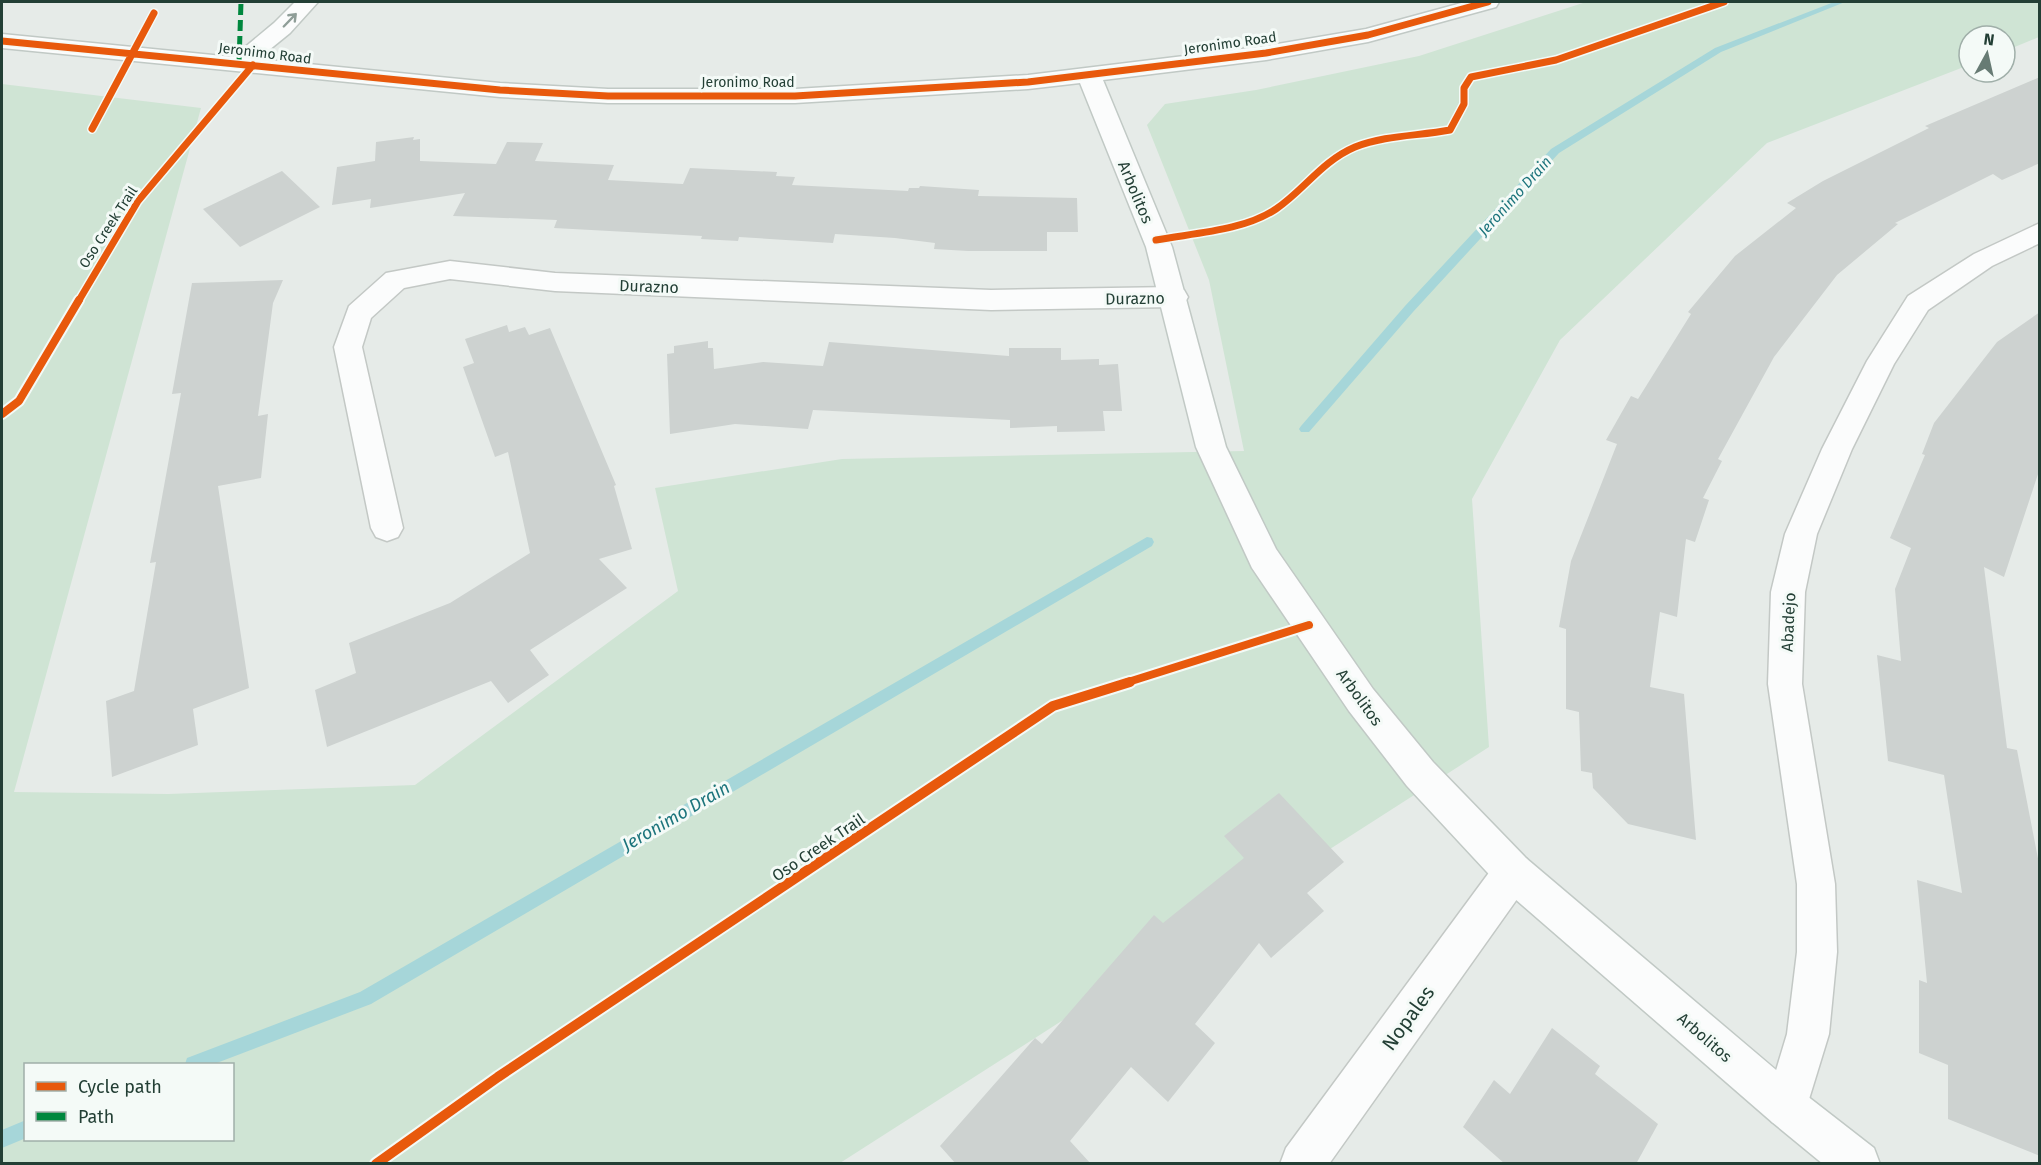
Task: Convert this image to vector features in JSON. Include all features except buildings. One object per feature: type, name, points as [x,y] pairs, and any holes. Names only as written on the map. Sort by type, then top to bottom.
[{"type":"street","points":[[239,63],[257,26],[282,2]]},
{"type":"street","points":[[239,63],[282,28],[308,2]]},
{"type":"street","name":"Jeronimo Road","points":[[2,41],[488,89],[608,96],[795,96],[1028,82],[1266,53],[1368,35],[1488,2]]},
{"type":"street","name":"Arbolitos","points":[[1089,75],[1159,247],[1174,297],[1192,379],[1211,447],[1264,558],[1360,700],[1420,774],[1513,872],[1787,1107],[1858,1164]]},
{"type":"street","name":"Abadejo","points":[[1787,1107],[1808,1034],[1817,952],[1816,884],[1785,684],[1788,592],[1801,534],[1837,449],[1881,362],[1918,303],[1983,260],[2040,232]]},
{"type":"street","name":"Durazno","points":[[387,528],[348,347],[359,313],[396,280],[450,270],[555,282],[991,300],[1174,297]]},
{"type":"street","name":"Nopales","points":[[1302,1164],[1513,872]]},
{"type":"green space","points":[[1586,2],[2039,2],[2039,37],[2017,46],[2017,24],[1957,24],[1957,70],[1767,143],[1560,340],[1472,499],[1489,747],[840,1163],[2,1164],[2,84],[201,108],[14,792],[168,794],[415,785],[678,591],[655,488],[842,459],[1244,451],[1209,280],[1147,125],[1165,104],[1256,90],[1419,56]]},
{"type":"waterway","name":"Jeronimo Drain","points":[[1305,429],[1409,309],[1555,151],[1718,50],[1841,2]]},
{"type":"waterway","name":"Jeronimo Drain","points":[[196,1063],[365,998],[1147,542]]},
{"type":"waterway","name":"Jeronimo Drain","points":[[2,1139],[24,1130]]},
{"type":"marked path","points":[[239,63],[241,2]]},
{"type":"cycle path","points":[[2,41],[500,90],[608,96],[795,96],[1028,82],[1266,53],[1368,35],[1488,2]]},
{"type":"cycle path","points":[[1156,240],[1236,225],[1265,215],[1276,209],[1334,158],[1355,147],[1382,140],[1450,130],[1464,104],[1464,88],[1471,77],[1556,60],[1724,2]]},
{"type":"cycle path","points":[[92,129],[154,13]]},
{"type":"cycle path","name":"Oso Creek Trail","points":[[2,414],[19,401],[138,201],[253,65]]},
{"type":"cycle path","name":"Oso Creek Trail","points":[[376,1164],[498,1077],[856,840],[1053,706],[1309,625]]}]
